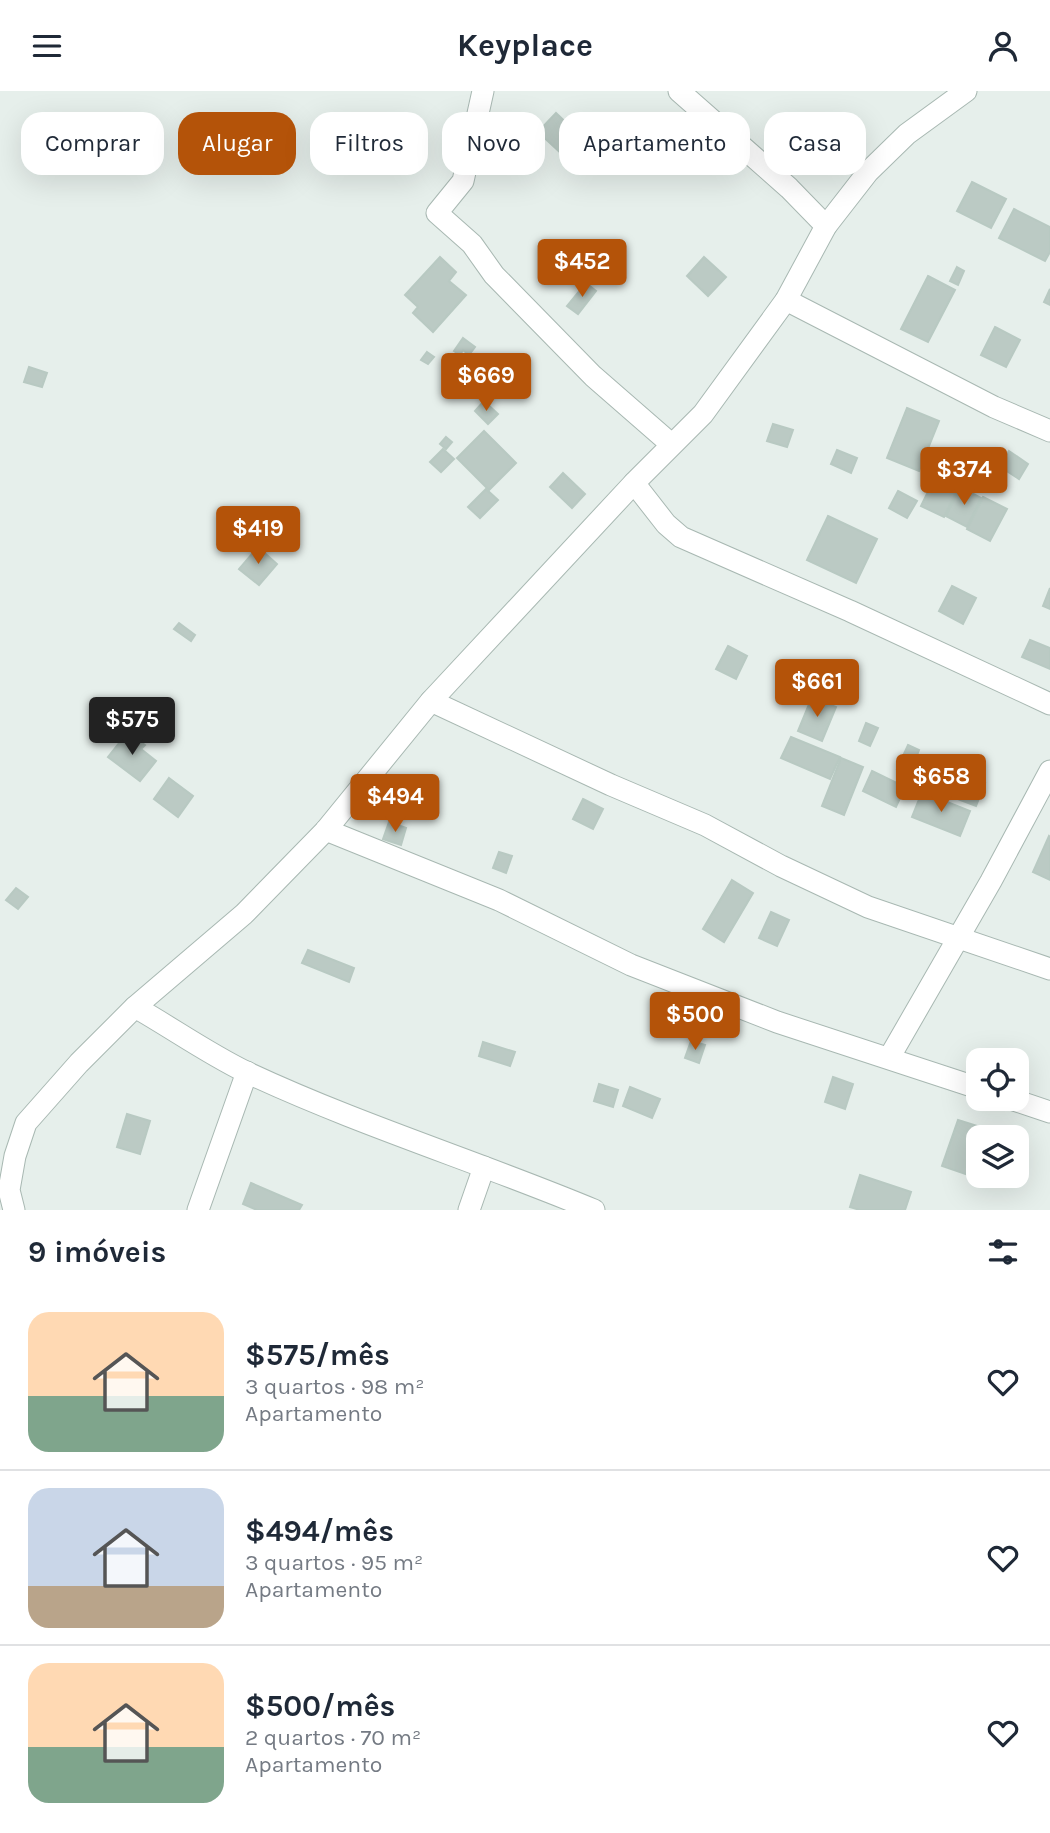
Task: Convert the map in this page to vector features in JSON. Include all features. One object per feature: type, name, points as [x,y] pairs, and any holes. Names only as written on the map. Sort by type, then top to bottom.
[{"type":"street","points":[[483,91],[463,181],[437,213],[472,244],[494,275],[593,376],[671,445]]},
{"type":"street","points":[[679,91],[789,188],[826,226]]},
{"type":"street","points":[[14,1210],[9,1190],[15,1156],[26,1123],[79,1063],[135,1007],[244,914],[326,830],[431,701],[634,483],[703,414],[786,300],[826,226],[869,172],[946,99],[966,91]]},
{"type":"street","points":[[786,300],[993,407],[1050,431]]},
{"type":"street","points":[[634,483],[666,524],[681,537],[850,611],[1050,704]]},
{"type":"street","points":[[431,701],[611,785],[705,825],[781,866],[868,907],[1050,969]]},
{"type":"street","points":[[889,1058],[1050,771]]},
{"type":"street","points":[[326,830],[499,900],[631,965],[777,1022],[966,1084]]},
{"type":"street","points":[[135,1007],[247,1072],[375,1127],[594,1210]]},
{"type":"street","points":[[198,1210],[247,1072]]},
{"type":"street","points":[[1029,1105],[1050,1112]]},
{"type":"street","points":[[469,1210],[484,1167]]},
{"type":"building","points":[[556,113],[559,116],[559,151],[545,138],[545,125]]},
{"type":"building","points":[[972,182],[1006,199],[991,228],[957,211]]},
{"type":"building","points":[[1014,209],[1050,227],[1050,252],[1045,261],[999,238]]},
{"type":"building","points":[[440,257],[456,272],[449,281],[466,295],[433,332],[413,313],[418,307],[405,295]]},
{"type":"building","points":[[704,257],[726,277],[708,296],[687,276]]},
{"type":"building","points":[[957,267],[964,271],[958,285],[950,281]]},
{"type":"building","points":[[928,276],[955,290],[928,342],[901,329]]},
{"type":"building","points":[[586,283],[596,291],[578,314],[567,306]]},
{"type":"building","points":[[1050,289],[1050,305],[1044,302]]},
{"type":"building","points":[[995,327],[1020,340],[1006,367],[981,355]]},
{"type":"building","points":[[463,338],[475,347],[469,355],[463,350],[460,355],[454,351]]},
{"type":"building","points":[[427,352],[434,357],[428,364],[421,360]]},
{"type":"building","points":[[29,367],[47,373],[42,387],[24,382]]},
{"type":"building","points":[[484,401],[498,414],[488,424],[475,411]]},
{"type":"building","points":[[907,408],[939,421],[919,471],[887,458]]},
{"type":"building","points":[[773,424],[793,430],[787,447],[767,441]]},
{"type":"building","points":[[484,431],[516,463],[489,490],[457,458]]},
{"type":"building","points":[[446,437],[452,442],[446,449],[440,444]]},
{"type":"building","points":[[443,449],[454,459],[441,472],[430,462]]},
{"type":"building","points":[[837,450],[857,458],[851,473],[831,464]]},
{"type":"building","points":[[1009,451],[1028,464],[1019,479],[999,466]]},
{"type":"building","points":[[563,473],[585,494],[572,508],[550,487]]},
{"type":"building","points":[[937,473],[960,485],[944,517],[921,506]]},
{"type":"building","points":[[960,487],[981,498],[967,527],[946,516]]},
{"type":"building","points":[[486,489],[498,500],[480,518],[468,507]]},
{"type":"building","points":[[898,491],[917,501],[907,518],[889,508]]},
{"type":"building","points":[[983,497],[1007,509],[990,541],[967,529]]},
{"type":"building","points":[[828,516],[877,539],[856,583],[807,560]]},
{"type":"building","points":[[258,547],[277,564],[259,585],[239,569]]},
{"type":"building","points":[[952,586],[976,598],[963,624],[939,611]]},
{"type":"building","points":[[1050,588],[1050,609],[1043,606]]},
{"type":"building","points":[[179,623],[195,635],[191,641],[174,629]]},
{"type":"building","points":[[1030,640],[1050,648],[1050,669],[1022,657]]},
{"type":"building","points":[[728,646],[747,656],[736,679],[716,669]]},
{"type":"building","points":[[812,697],[836,707],[822,741],[798,731]]},
{"type":"building","points":[[866,723],[878,728],[870,746],[859,741]]},
{"type":"building","points":[[128,732],[145,745],[141,749],[156,761],[140,781],[108,757]]},
{"type":"building","points":[[791,737],[840,757],[830,779],[781,758]]},
{"type":"building","points":[[908,745],[919,750],[916,758],[931,764],[924,780],[897,769]]},
{"type":"building","points":[[841,758],[863,767],[844,815],[822,806]]},
{"type":"building","points":[[941,766],[985,783],[976,806],[931,789]]},
{"type":"building","points":[[872,771],[905,787],[896,807],[863,791]]},
{"type":"building","points":[[169,778],[193,796],[178,817],[154,799]]},
{"type":"building","points":[[922,792],[970,811],[960,836],[912,817]]},
{"type":"building","points":[[583,799],[603,809],[593,829],[573,819]]},
{"type":"building","points":[[389,822],[406,828],[401,845],[383,839]]},
{"type":"building","points":[[1050,837],[1050,880],[1033,872]]},
{"type":"building","points":[[499,852],[512,856],[506,873],[493,868]]},
{"type":"building","points":[[732,880],[753,893],[724,942],[703,929]]},
{"type":"building","points":[[16,888],[28,897],[18,909],[6,900]]},
{"type":"building","points":[[771,912],[789,920],[777,946],[759,938]]},
{"type":"building","points":[[308,950],[354,968],[349,982],[302,963]]},
{"type":"building","points":[[691,1041],[705,1045],[699,1063],[685,1058]]},
{"type":"building","points":[[483,1042],[515,1052],[510,1066],[479,1056]]},
{"type":"building","points":[[833,1077],[853,1084],[845,1109],[825,1102]]},
{"type":"building","points":[[599,1084],[618,1090],[613,1107],[594,1101]]},
{"type":"building","points":[[630,1087],[660,1099],[652,1118],[623,1106]]},
{"type":"building","points":[[127,1114],[150,1121],[140,1154],[117,1147]]},
{"type":"building","points":[[958,1120],[974,1125],[966,1125],[966,1174],[942,1166]]},
{"type":"building","points":[[860,1175],[911,1192],[905,1210],[860,1210],[850,1207]]},
{"type":"building","points":[[251,1183],[302,1205],[299,1210],[257,1210],[243,1204]]}]
